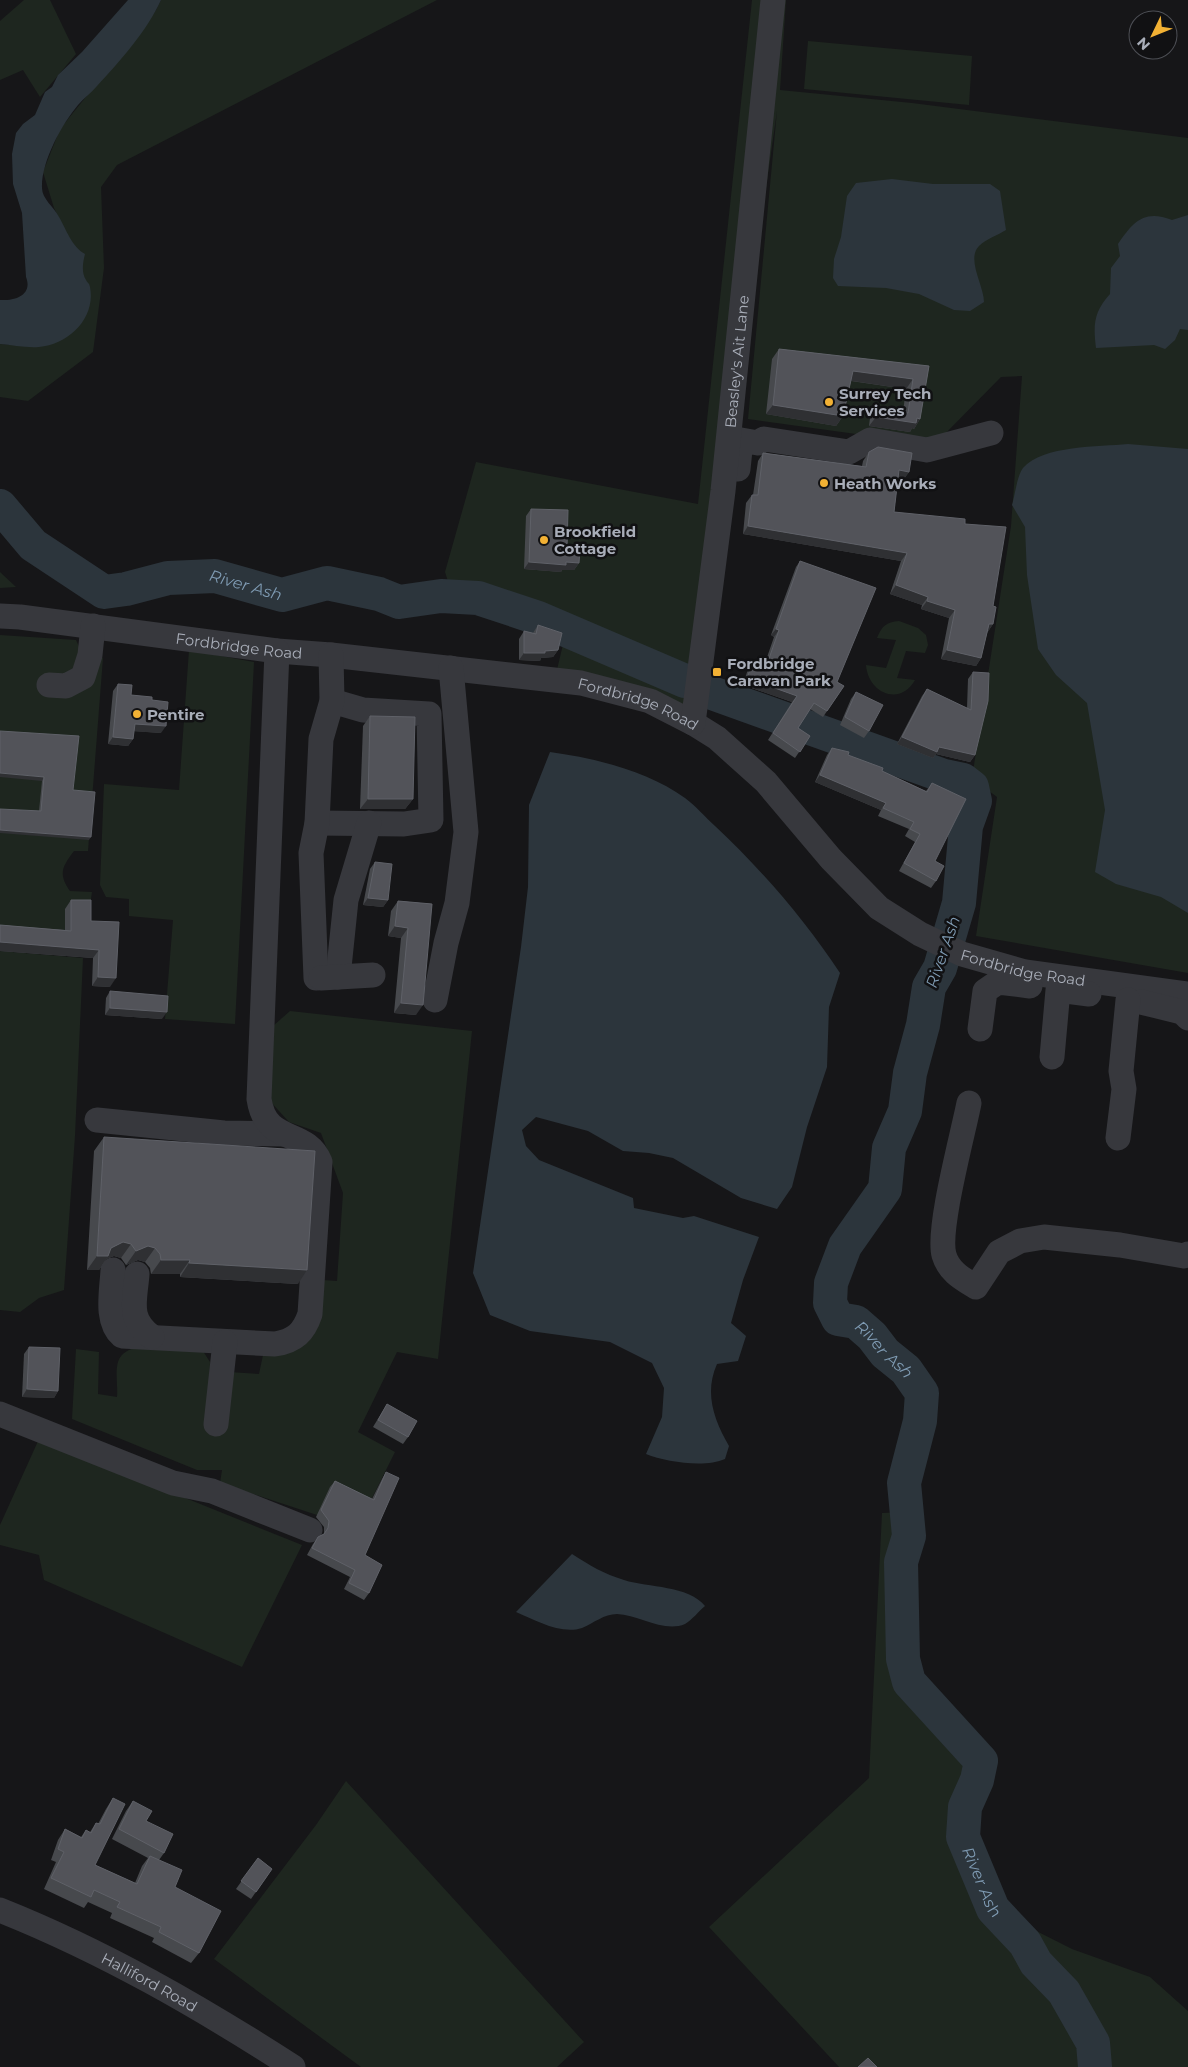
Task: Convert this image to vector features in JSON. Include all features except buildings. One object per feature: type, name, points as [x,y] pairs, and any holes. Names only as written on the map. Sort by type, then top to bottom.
[{"type":"street","name":"Beasley's Ait Lane","points":[[694,723],[723,491],[773,0]]},
{"type":"street","points":[[719,651],[741,440],[758,443],[764,440],[849,452],[870,440],[927,450],[991,433]]},
{"type":"street","name":"Fordbridge Road","points":[[0,616],[93,626],[277,651],[331,654],[581,683],[650,701],[694,723],[717,738],[766,782],[832,860],[879,908],[920,934],[962,954],[1058,983],[1188,994]]},
{"type":"street","points":[[49,685],[66,686],[83,677],[90,654],[93,626]]},
{"type":"street","points":[[112,1270],[112,1317],[116,1330],[122,1336],[275,1344],[288,1342],[298,1336],[306,1326],[310,1314],[320,1162],[316,1152],[306,1144],[282,1134],[265,1120],[259,1099],[277,651]]},
{"type":"street","points":[[318,978],[311,853],[317,823],[321,739],[332,701],[331,654]]},
{"type":"street","points":[[435,1000],[446,943],[457,903],[466,832],[452,668]]},
{"type":"street","points":[[317,823],[404,824],[431,820],[429,714],[363,710],[332,701]]},
{"type":"street","points":[[318,978],[346,900],[369,823]]},
{"type":"street","points":[[318,978],[373,975]]},
{"type":"street","points":[[980,1030],[985,990],[998,982],[1058,983],[1182,1012],[1188,1018]]},
{"type":"street","points":[[1052,1057],[1058,983]]},
{"type":"street","points":[[1118,1138],[1124,1089],[1121,1071],[1128,1000]]},
{"type":"street","points":[[969,1102],[943,1231],[944,1256],[954,1274],[976,1287],[999,1252],[1020,1241],[1044,1237],[1120,1245],[1184,1256],[1188,1254]]},
{"type":"street","points":[[97,1120],[224,1133],[282,1134]]},
{"type":"street","points":[[137,1274],[134,1316],[140,1328],[152,1337]]},
{"type":"street","points":[[216,1424],[225,1342]]},
{"type":"street","points":[[0,1414],[50,1432],[173,1484],[212,1491],[310,1530]]},
{"type":"street","name":"Halliford Road","points":[[0,1910],[108,1959],[209,2015],[292,2067]]},
{"type":"shaded area","points":[[24,0],[50,0],[76,54],[40,97],[23,70],[0,80],[0,21]]},
{"type":"shaded area","points":[[128,0],[161,0],[148,23],[132,45],[65,122],[49,155],[43,178],[42,188],[44,196],[57,213],[76,247],[85,254],[83,270],[84,277],[90,287],[89,309],[78,328],[70,335],[50,345],[24,347],[0,344],[0,300],[21,296],[25,292],[28,283],[22,213],[13,184],[12,154],[16,133],[23,124],[35,115],[45,92],[52,87],[58,75],[82,52]]},
{"type":"shaded area","points":[[161,0],[437,0],[117,165],[101,187],[104,268],[93,352],[28,401],[0,397],[0,344],[38,347],[82,265],[54,208],[43,172],[60,129],[156,10]]},
{"type":"shaded area","points":[[752,0],[786,0],[780,90],[912,103],[1188,138],[1188,973],[976,936],[997,797],[972,778],[1011,526],[1022,376],[1001,377],[939,440],[921,443],[748,419],[777,111],[723,491],[695,711],[556,674],[564,640],[481,607],[457,609],[445,572],[476,462],[698,504]]},
{"type":"shaded area","points":[[808,41],[972,56],[969,105],[804,89]]},
{"type":"shaded area","points":[[892,179],[933,184],[990,184],[1000,191],[1006,230],[989,239],[975,251],[975,265],[984,302],[970,311],[954,310],[919,294],[886,288],[838,286],[833,278],[834,259],[841,237],[847,196],[856,183]]},
{"type":"shaded area","points":[[1188,215],[1188,330],[1180,329],[1175,340],[1165,349],[1154,345],[1096,348],[1096,319],[1101,307],[1110,294],[1111,268],[1120,256],[1118,244],[1134,224],[1147,217],[1154,216],[1172,220]]},
{"type":"shaded area","points":[[1128,444],[1188,449],[1188,913],[1161,897],[1116,884],[1095,872],[1105,810],[1087,703],[1056,675],[1038,649],[1027,575],[1025,527],[1012,505],[1021,471],[1032,460],[1072,448]]},
{"type":"shaded area","points":[[0,572],[16,587],[0,588]]},
{"type":"shaded area","points":[[899,621],[918,628],[926,635],[928,645],[925,653],[906,651],[897,678],[915,680],[909,688],[893,695],[878,689],[872,683],[866,665],[886,668],[896,640],[877,638],[885,625]]},
{"type":"shaded area","points":[[0,635],[76,640],[81,651],[103,658],[88,851],[74,851],[64,866],[63,871],[64,880],[70,891],[92,892],[86,932],[0,934]]},
{"type":"shaded area","points":[[189,650],[254,662],[235,1024],[165,1019],[173,920],[129,916],[129,899],[106,897],[100,885],[104,784],[179,790]]},
{"type":"shaded area","points":[[550,752],[602,762],[638,773],[685,798],[766,878],[827,953],[840,973],[829,1007],[827,1067],[807,1127],[792,1187],[777,1209],[741,1198],[673,1158],[649,1153],[623,1151],[588,1131],[536,1117],[522,1130],[526,1146],[539,1160],[633,1198],[634,1208],[683,1218],[694,1216],[759,1237],[743,1280],[731,1323],[746,1336],[738,1361],[717,1364],[711,1385],[712,1406],[729,1446],[725,1459],[717,1462],[686,1463],[646,1454],[662,1417],[664,1388],[652,1363],[610,1342],[530,1331],[490,1315],[473,1273],[521,947],[528,887],[529,805]]},
{"type":"shaded area","points":[[0,951],[83,958],[75,1136],[64,1290],[39,1298],[20,1312],[0,1310]]},
{"type":"shaded area","points":[[290,1011],[472,1031],[438,1359],[397,1352],[358,1432],[395,1452],[368,1506],[317,1515],[220,1483],[222,1470],[197,1470],[72,1419],[76,1349],[99,1352],[98,1394],[117,1397],[117,1366],[123,1354],[131,1349],[142,1346],[168,1345],[201,1348],[210,1362],[208,1428],[229,1372],[259,1374],[263,1355],[271,1355],[322,1280],[337,1281],[343,1193],[321,1133],[289,1122],[269,1100],[273,1026]]},
{"type":"shaded area","points":[[39,1439],[302,1545],[242,1667],[44,1580],[39,1555],[0,1545],[0,1525]]},
{"type":"shaded area","points":[[907,1512],[909,1536],[901,1562],[903,1659],[909,1682],[981,1761],[977,1780],[965,1807],[963,1837],[993,1909],[1072,1949],[1150,1977],[1188,2011],[1188,2067],[1101,2067],[1099,2044],[1085,2044],[1087,2067],[839,2067],[709,1927],[869,1778],[882,1513]]},
{"type":"shaded area","points":[[572,1554],[610,1575],[634,1583],[668,1588],[689,1594],[705,1606],[688,1622],[677,1626],[660,1625],[617,1614],[608,1615],[574,1630],[548,1626],[516,1612]]},
{"type":"shaded area","points":[[346,1781],[584,2042],[557,2067],[361,2067],[214,1959],[316,1825]]},
{"type":"waterway","name":"River Ash","points":[[0,506],[33,545],[104,592],[126,589],[168,578],[215,576],[282,595],[327,583],[379,594],[399,602],[441,596],[478,598],[538,618],[685,681]]},
{"type":"waterway","name":"River Ash","points":[[712,693],[944,776],[963,780],[972,787],[975,801],[966,826],[959,903],[940,968],[929,987],[923,1025],[910,1073],[905,1111],[889,1148],[885,1189],[845,1246],[831,1283],[830,1303],[838,1319],[856,1322],[872,1336],[885,1353],[906,1370],[922,1393],[920,1421],[904,1483],[909,1536],[901,1562],[903,1659],[909,1682],[981,1761],[977,1780],[965,1807],[963,1837],[993,1909],[1025,1943],[1036,1963],[1064,1992],[1093,2043],[1095,2067]]},
{"type":"place","name":"Surrey Tech Services","points":[[829,402]]},
{"type":"place","name":"Heath Works","points":[[824,483]]},
{"type":"place","name":"Brookfield Cottage","points":[[544,540]]},
{"type":"place","name":"Fordbridge Caravan Park","points":[[717,672]]},
{"type":"place","name":"Pentire","points":[[137,714]]}]
